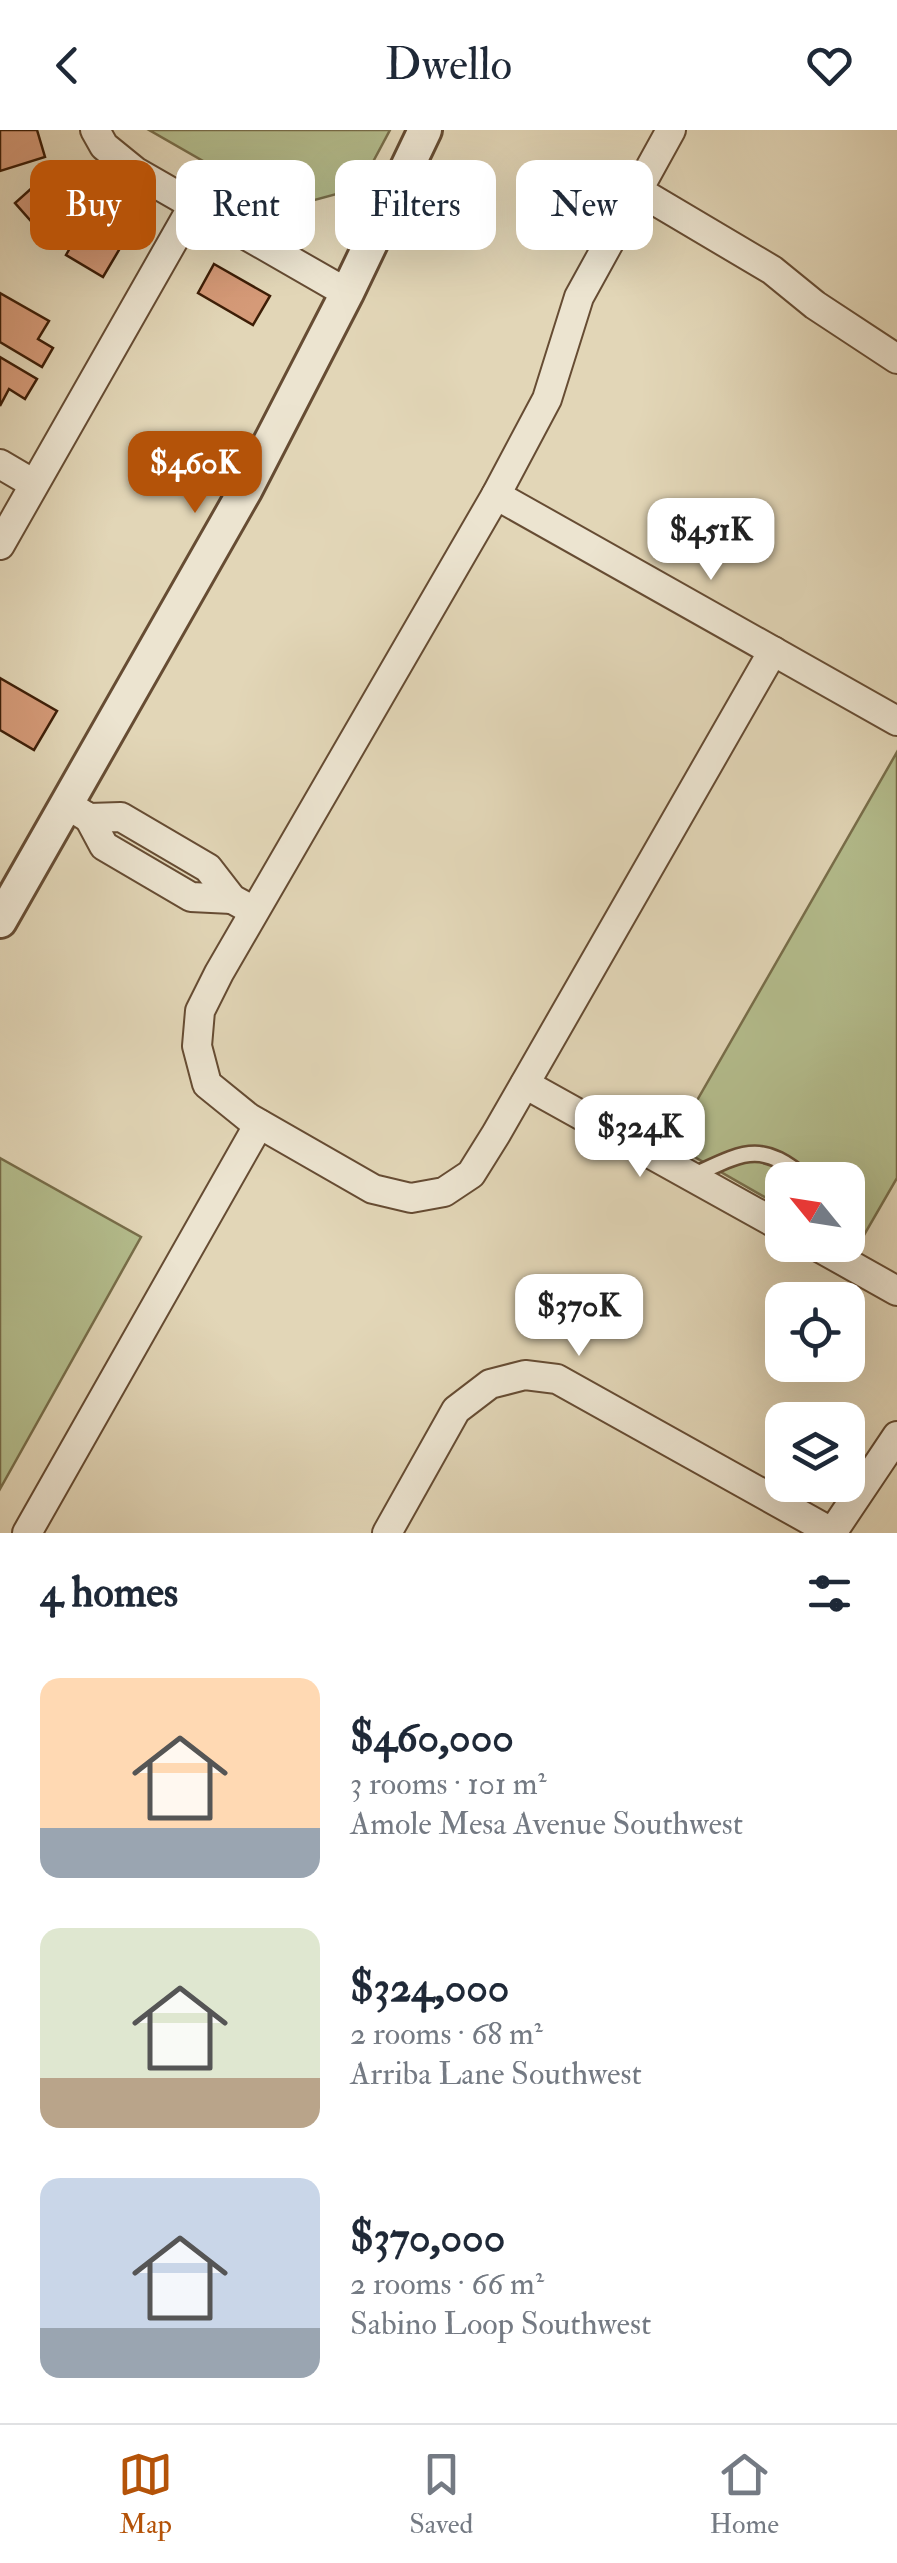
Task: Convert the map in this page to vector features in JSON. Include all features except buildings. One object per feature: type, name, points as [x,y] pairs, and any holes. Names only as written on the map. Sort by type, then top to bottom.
[{"type":"street","points":[[95,130],[104,146],[136,172],[176,196]]},
{"type":"street","points":[[0,921],[78,811],[347,292],[425,130]]},
{"type":"street","points":[[653,162],[671,130]]},
{"type":"street","points":[[653,199],[772,270],[815,305],[897,359]]},
{"type":"street","points":[[0,545],[176,236]]},
{"type":"street","points":[[272,250],[347,292]]},
{"type":"street","points":[[605,250],[580,298],[547,399],[496,495],[243,905],[200,1011],[197,1046],[207,1084],[259,1124],[374,1189],[411,1198],[444,1192],[471,1174],[773,651]]},
{"type":"street","points":[[0,464],[34,484]]},
{"type":"street","points":[[496,495],[897,721]]},
{"type":"street","points":[[78,811],[121,818],[172,847],[208,868],[243,905]]},
{"type":"street","points":[[78,811],[104,846],[191,897],[243,905]]},
{"type":"street","points":[[156,877],[172,847]]},
{"type":"street","points":[[525,1084],[765,1217]]},
{"type":"street","points":[[26,1533],[259,1124]]},
{"type":"street","points":[[846,1262],[897,1291]]},
{"type":"street","points":[[387,1533],[456,1410],[490,1384],[525,1375],[556,1379],[832,1533],[897,1436]]},
{"type":"lane","points":[[691,1176],[734,1156],[762,1152],[785,1162]]},
{"type":"green space","points":[[149,130],[390,130],[374,160],[335,160],[335,194],[315,200],[315,160],[201,160]]},
{"type":"green space","points":[[897,752],[897,1178],[865,1233],[865,1162],[765,1162],[765,1197],[672,1144]]},
{"type":"green space","points":[[0,1158],[141,1237],[0,1489]]}]
